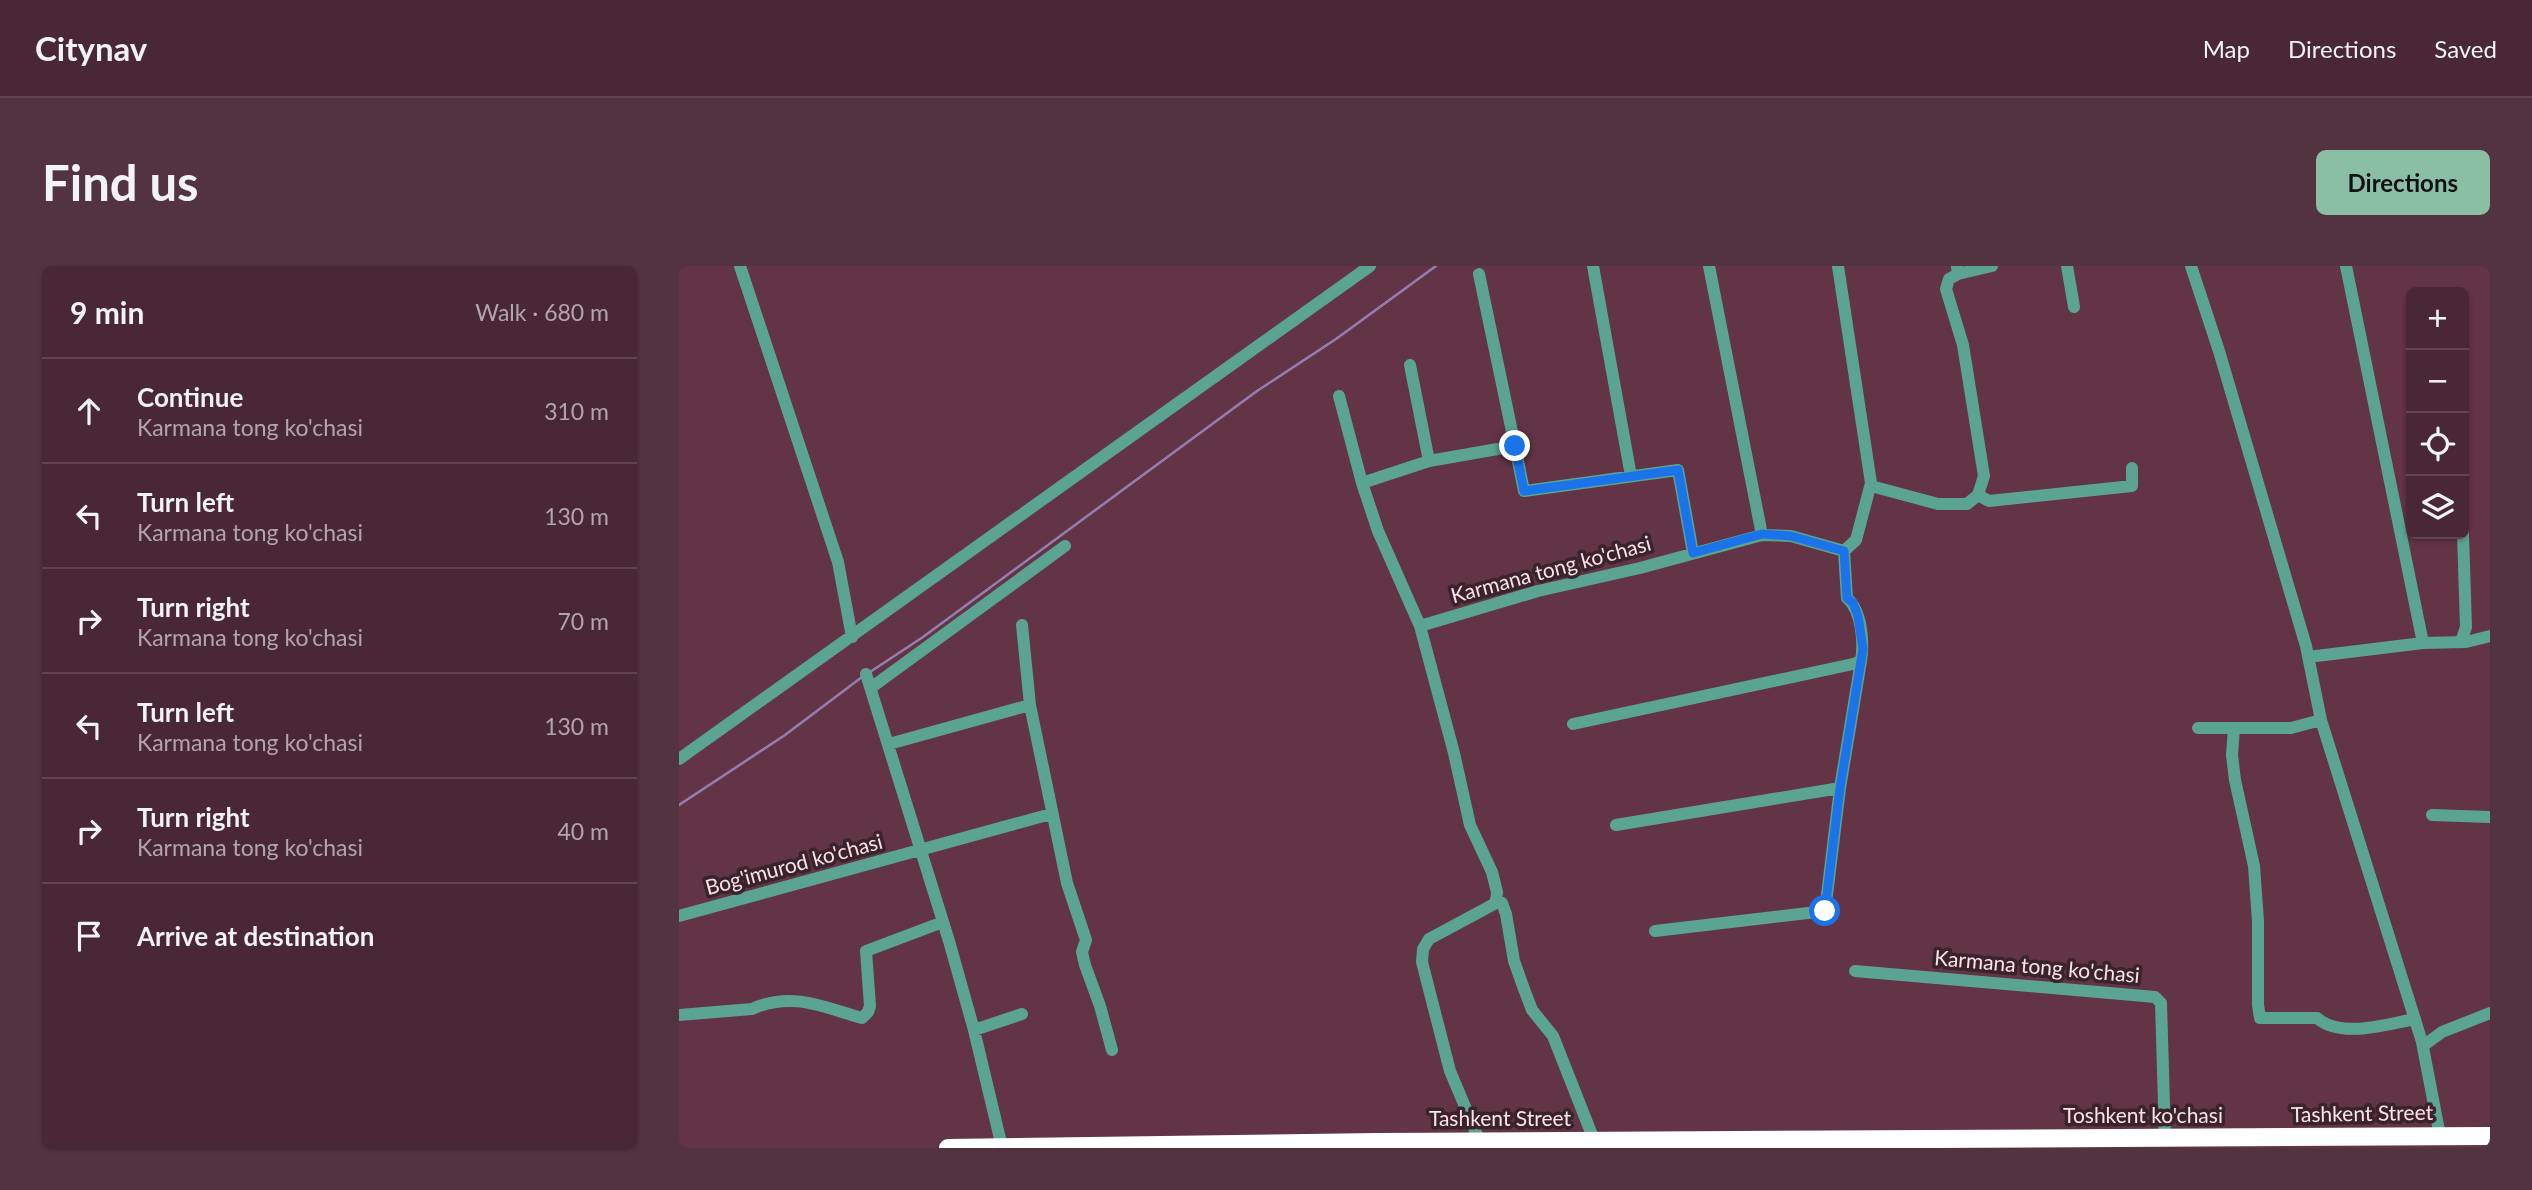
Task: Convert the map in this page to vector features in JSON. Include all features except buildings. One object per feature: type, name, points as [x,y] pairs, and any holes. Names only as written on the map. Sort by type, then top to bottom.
[{"type":"highway","name":"Tashkent Street","points":[[2440,1136],[2490,1136]]},
{"type":"highway","name":"Toshkent ko'chasi","points":[[2052,1144],[2165,1139],[2440,1136]]},
{"type":"highway","name":"Tashkent Street","points":[[948,1148],[1594,1140],[2052,1144]]},
{"type":"street","points":[[740,266],[838,562],[852,637]]},
{"type":"street","points":[[679,759],[1370,266]]},
{"type":"street","points":[[1593,266],[1630,476]]},
{"type":"street","points":[[1709,266],[1762,534]]},
{"type":"street","points":[[1655,931],[1825,911],[1840,788],[1863,649],[1858,616],[1853,603],[1847,598],[1844,551],[1856,540],[1871,486],[1838,266]]},
{"type":"street","points":[[1871,486],[1938,504],[1967,504],[1978,495],[1984,477],[1963,345],[1946,289],[1949,279],[1957,270],[1992,266]]},
{"type":"street","points":[[2067,266],[2074,307]]},
{"type":"street","points":[[2191,266],[2219,351],[2308,657],[2321,720],[2423,1046],[2440,1136]]},
{"type":"street","points":[[2346,266],[2424,643]]},
{"type":"street","points":[[1479,274],[1524,491],[1678,470],[1693,553]]},
{"type":"street","points":[[1410,365],[1429,461]]},
{"type":"street","points":[[1339,396],[1378,531],[1420,626],[1470,825],[1492,872],[1497,892],[1496,903],[1429,939],[1423,949],[1422,962],[1450,1071],[1480,1142]]},
{"type":"street","points":[[1362,483],[1429,461],[1515,446]]},
{"type":"street","points":[[1978,495],[1989,501],[2132,486],[2132,468]]},
{"type":"street","name":"Karmana tong ko'chasi","points":[[1420,626],[1538,591],[1640,568],[1762,534],[1791,536],[1844,551]]},
{"type":"street","points":[[2461,642],[2466,626],[2463,539]]},
{"type":"street","points":[[872,687],[1065,547]]},
{"type":"street","points":[[1022,625],[1030,705],[1051,814],[1067,884],[1086,940],[1082,952],[1085,965],[1112,1050]]},
{"type":"street","points":[[2308,657],[2424,643],[2461,642],[2490,636]]},
{"type":"street","points":[[1573,724],[1861,661]]},
{"type":"street","points":[[866,674],[943,922],[974,1030],[1003,1147]]},
{"type":"street","points":[[889,744],[1030,705]]},
{"type":"street","points":[[2197,728],[2291,728],[2321,720]]},
{"type":"street","points":[[2234,728],[2232,755],[2235,780],[2255,866],[2260,1018],[2317,1018],[2326,1026],[2358,1028],[2415,1019]]},
{"type":"street","points":[[1616,825],[1840,788]]},
{"type":"street","name":"Bog'imurod ko'chasi","points":[[679,916],[1051,814]]},
{"type":"street","points":[[2433,815],[2490,817]]},
{"type":"street","points":[[1496,899],[1502,903],[1506,914],[1514,961],[1532,1010],[1553,1036],[1594,1140]]},
{"type":"street","points":[[679,1014],[752,1009],[763,1004],[800,999],[862,1018],[870,1006],[866,951],[943,922]]},
{"type":"street","name":"Karmana tong ko'chasi","points":[[1855,971],[2155,997],[2161,1003],[2165,1139]]},
{"type":"street","points":[[2423,1046],[2442,1032],[2490,1013]]},
{"type":"street","points":[[974,1030],[1022,1014]]},
{"type":"waterway","points":[[870,672],[923,637],[1257,391],[1336,339],[1436,266]]},
{"type":"waterway","points":[[679,805],[785,735],[862,677]]},
{"type":"route","points":[[1515,446],[1524,491],[1678,470],[1693,553],[1762,534],[1791,536],[1844,551],[1847,598],[1853,603],[1858,616],[1863,649],[1840,788],[1825,911]]}]
